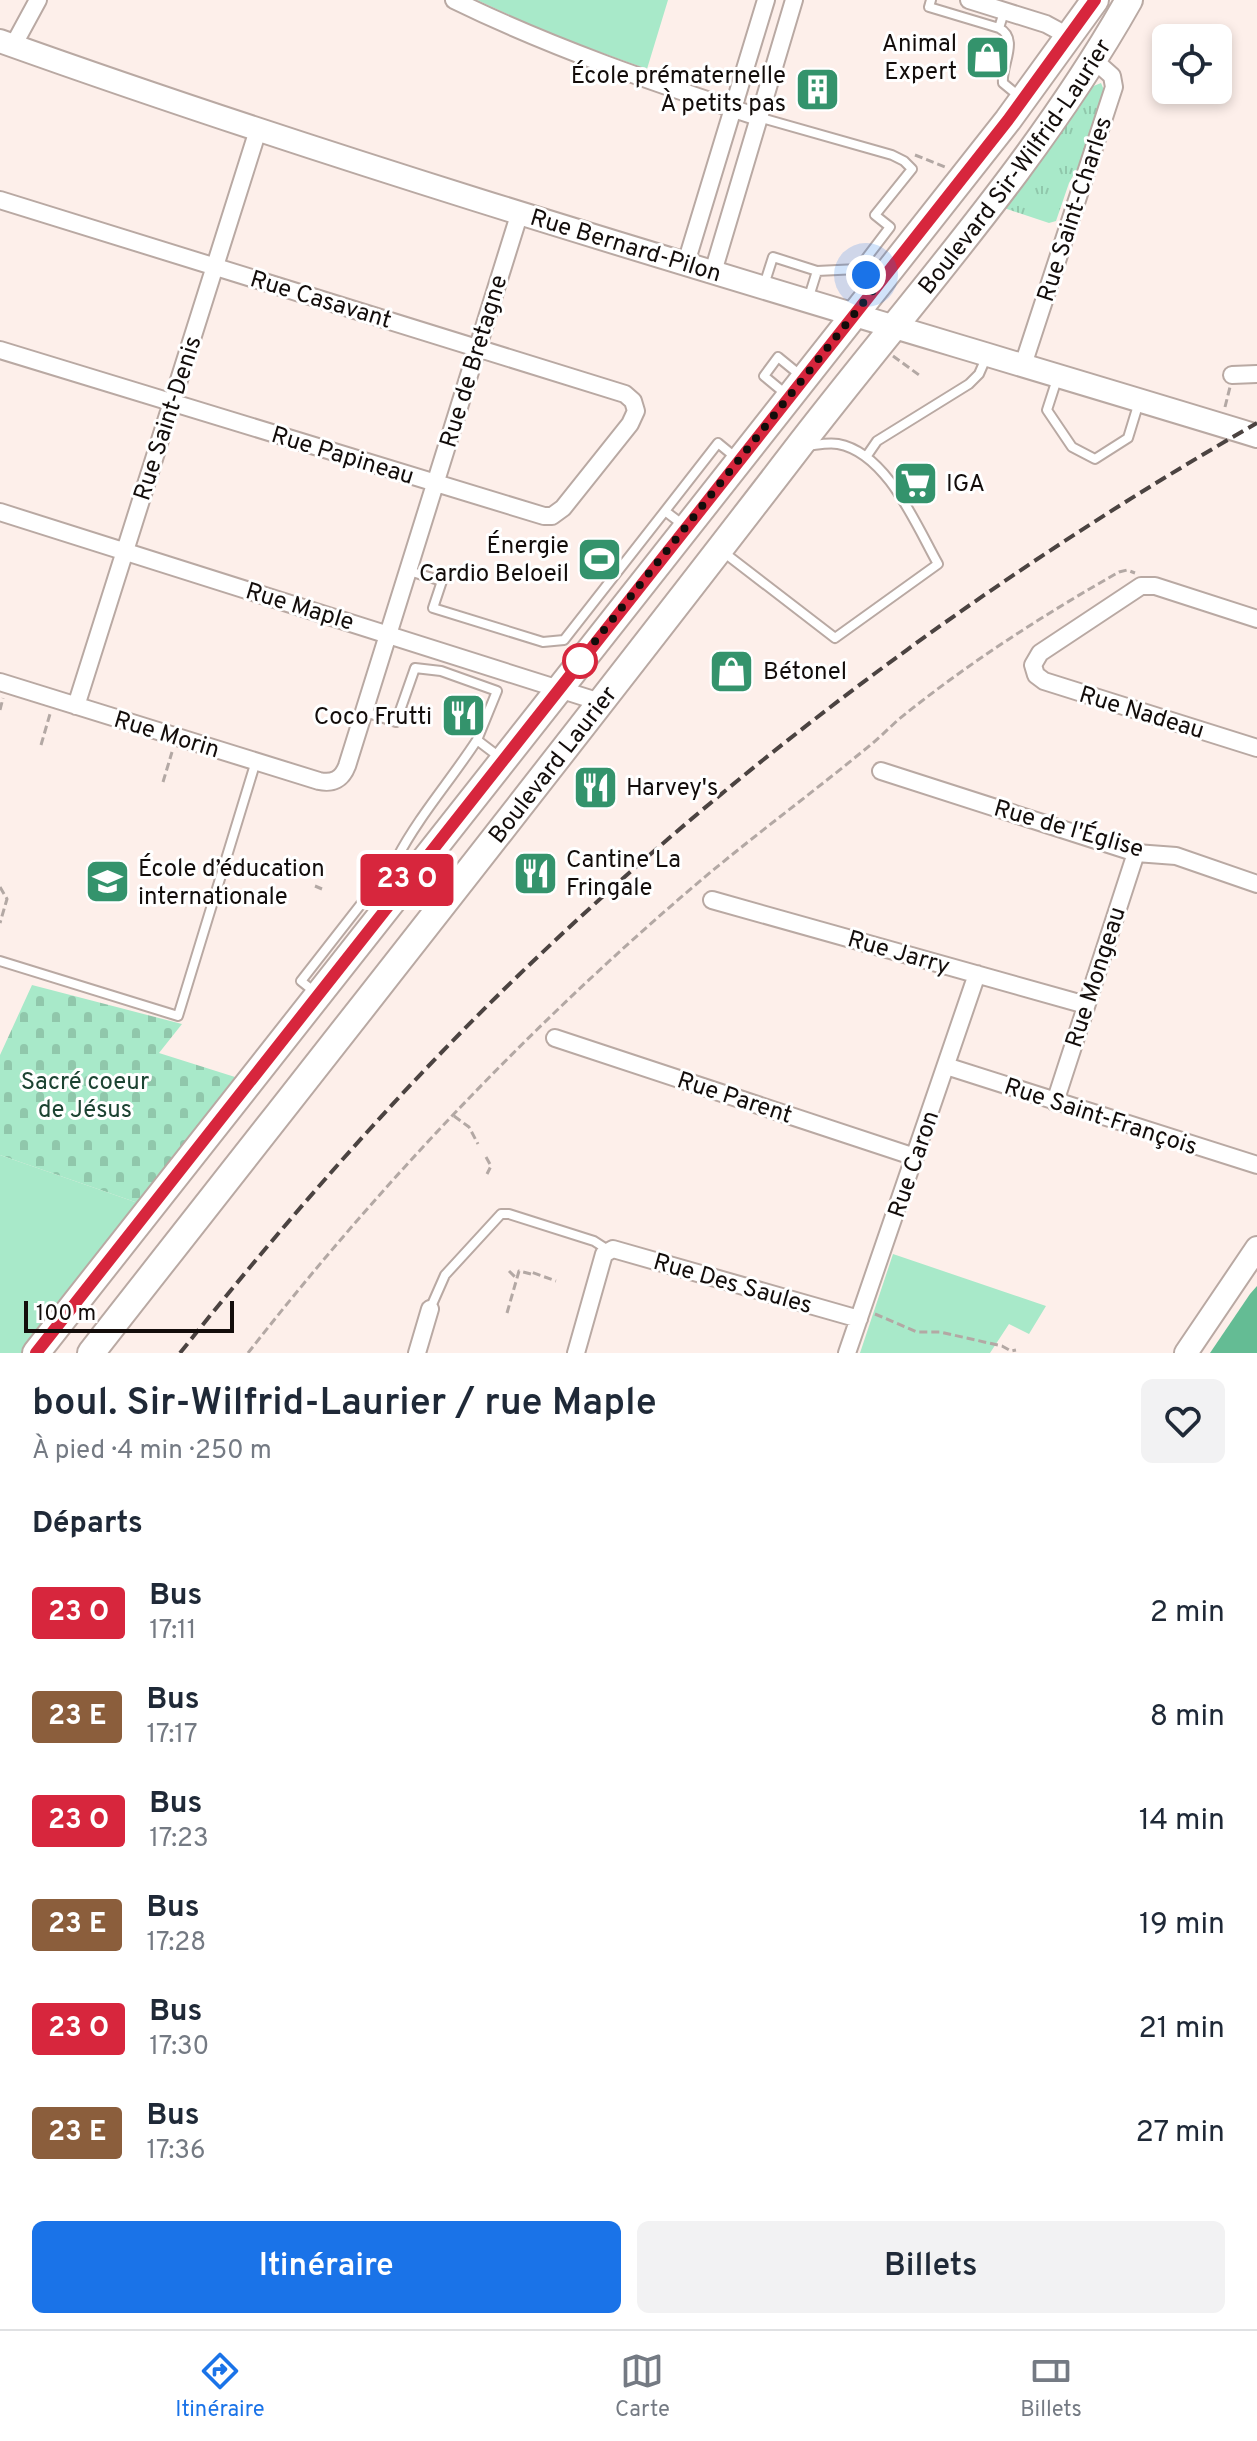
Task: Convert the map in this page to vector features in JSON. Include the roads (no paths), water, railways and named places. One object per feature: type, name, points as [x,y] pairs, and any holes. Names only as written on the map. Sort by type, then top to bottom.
[{"type":"main road","name":"Boulevard Sir-Wilfrid-Laurier","points":[[854,314],[868,276],[900,235],[1024,99],[1095,0]]},
{"type":"main road","name":"Boulevard Sir-Wilfrid-Laurier","points":[[893,325],[1019,168],[1094,60],[1129,0]]},
{"type":"main road","name":"Rue Bernard-Pilon","points":[[7,43],[258,130],[713,272],[1257,436]]},
{"type":"main road","name":"Boulevard Laurier","points":[[36,1353],[318,994],[366,915],[406,864],[457,817],[686,527],[704,481],[739,460],[854,314]]},
{"type":"main road","name":"Boulevard Laurier","points":[[91,1353],[893,325]]},
{"type":"main road","points":[[1186,1353],[1257,1248]]},
{"type":"street","points":[[7,43],[38,0]]},
{"type":"street","points":[[454,0],[593,61],[758,117]]},
{"type":"street","points":[[686,263],[766,0]]},
{"type":"street","points":[[713,272],[794,0]]},
{"type":"street","points":[[969,0],[1046,24],[1070,37]]},
{"type":"street","name":"Rue Saint-Charles","points":[[1023,365],[1114,87],[1112,76],[1094,60]]},
{"type":"street","name":"Rue Saint-Denis","points":[[76,706],[258,130]]},
{"type":"street","name":"Rue Casavant","points":[[0,200],[625,394],[636,407]]},
{"type":"street","name":"Rue de Bretagne","points":[[335,780],[346,770],[365,712],[520,212]]},
{"type":"street","name":"Rue Papineau","points":[[0,350],[538,515],[552,516],[563,508],[630,424],[636,407]]},
{"type":"street","points":[[1232,375],[1257,374]]},
{"type":"street","name":"Rue Maple","points":[[0,512],[600,702]]},
{"type":"street","name":"Rue Nadeau","points":[[1257,619],[1145,585],[1128,592],[1040,653],[1033,668],[1044,681],[1257,748]]},
{"type":"street","name":"Rue Morin","points":[[2,690],[76,706],[319,781],[335,780]]},
{"type":"street","name":"Rue de l'Église","points":[[881,771],[1136,853],[1184,858],[1257,884]]},
{"type":"street","name":"Rue Mongeau","points":[[1055,1102],[1136,853]]},
{"type":"street","name":"Rue Jarry","points":[[712,900],[1086,1005]]},
{"type":"street","name":"Rue Caron","points":[[847,1353],[865,1316],[977,974]]},
{"type":"street","name":"Rue Parent","points":[[555,1038],[915,1157]]},
{"type":"street","name":"Rue Saint-François","points":[[946,1066],[1257,1165]]},
{"type":"street","name":"Rue Des Saules","points":[[608,1250],[616,1249],[865,1316]]},
{"type":"street","points":[[576,1353],[603,1257],[608,1250]]},
{"type":"street","points":[[417,1353],[430,1309]]},
{"type":"lane","points":[[931,0],[929,7],[999,28],[1007,34],[1010,43],[1002,73],[1003,83],[1024,99]]},
{"type":"lane","points":[[999,28],[1004,11]]},
{"type":"lane","points":[[758,117],[904,161],[912,169],[875,215],[900,235]]},
{"type":"lane","points":[[764,287],[773,257],[817,271],[868,276]]},
{"type":"lane","points":[[808,300],[817,271]]},
{"type":"lane","points":[[866,457],[877,441],[969,384],[982,369],[987,354]]},
{"type":"lane","points":[[1058,375],[1047,410],[1072,447],[1095,459],[1128,438],[1139,400]]},
{"type":"lane","points":[[720,549],[835,638],[938,564],[889,480],[866,457],[835,444],[798,447]]},
{"type":"lane","points":[[409,571],[442,581],[433,608],[543,642],[564,640],[665,511],[704,481]]},
{"type":"lane","points":[[665,511],[686,527]]},
{"type":"lane","points":[[365,712],[396,722],[415,668],[441,671],[497,691],[477,740],[409,835],[406,864]]},
{"type":"lane","points":[[477,740],[502,760]]},
{"type":"lane","points":[[0,961],[178,1016],[256,761]]},
{"type":"lane","points":[[435,800],[457,817]]},
{"type":"lane","points":[[430,1309],[448,1271],[501,1214],[594,1241],[608,1250]]},
{"type":"railway","points":[[180,1353],[304,1203],[434,1060],[526,968],[696,815],[875,673],[968,606],[1159,481],[1257,423]]},
{"type":"place","name":"Animal Expert","points":[[988,57]]},
{"type":"place","name":"École prématernelle À petits pas","points":[[817,89]]},
{"type":"place","name":"IGA","points":[[915,483]]},
{"type":"place","name":"Énergie Cardio Beloeil","points":[[600,559]]},
{"type":"place","name":"Bétonel","points":[[732,671]]},
{"type":"place","name":"Coco Frutti","points":[[463,716]]},
{"type":"place","name":"Harvey's","points":[[595,787]]},
{"type":"place","name":"Cantine La Fringale","points":[[535,873]]},
{"type":"place","name":"École d’éducation internationale","points":[[107,882]]},
{"type":"park label","name":"Sacré coeur de Jésus","points":[[85,1095]]}]
